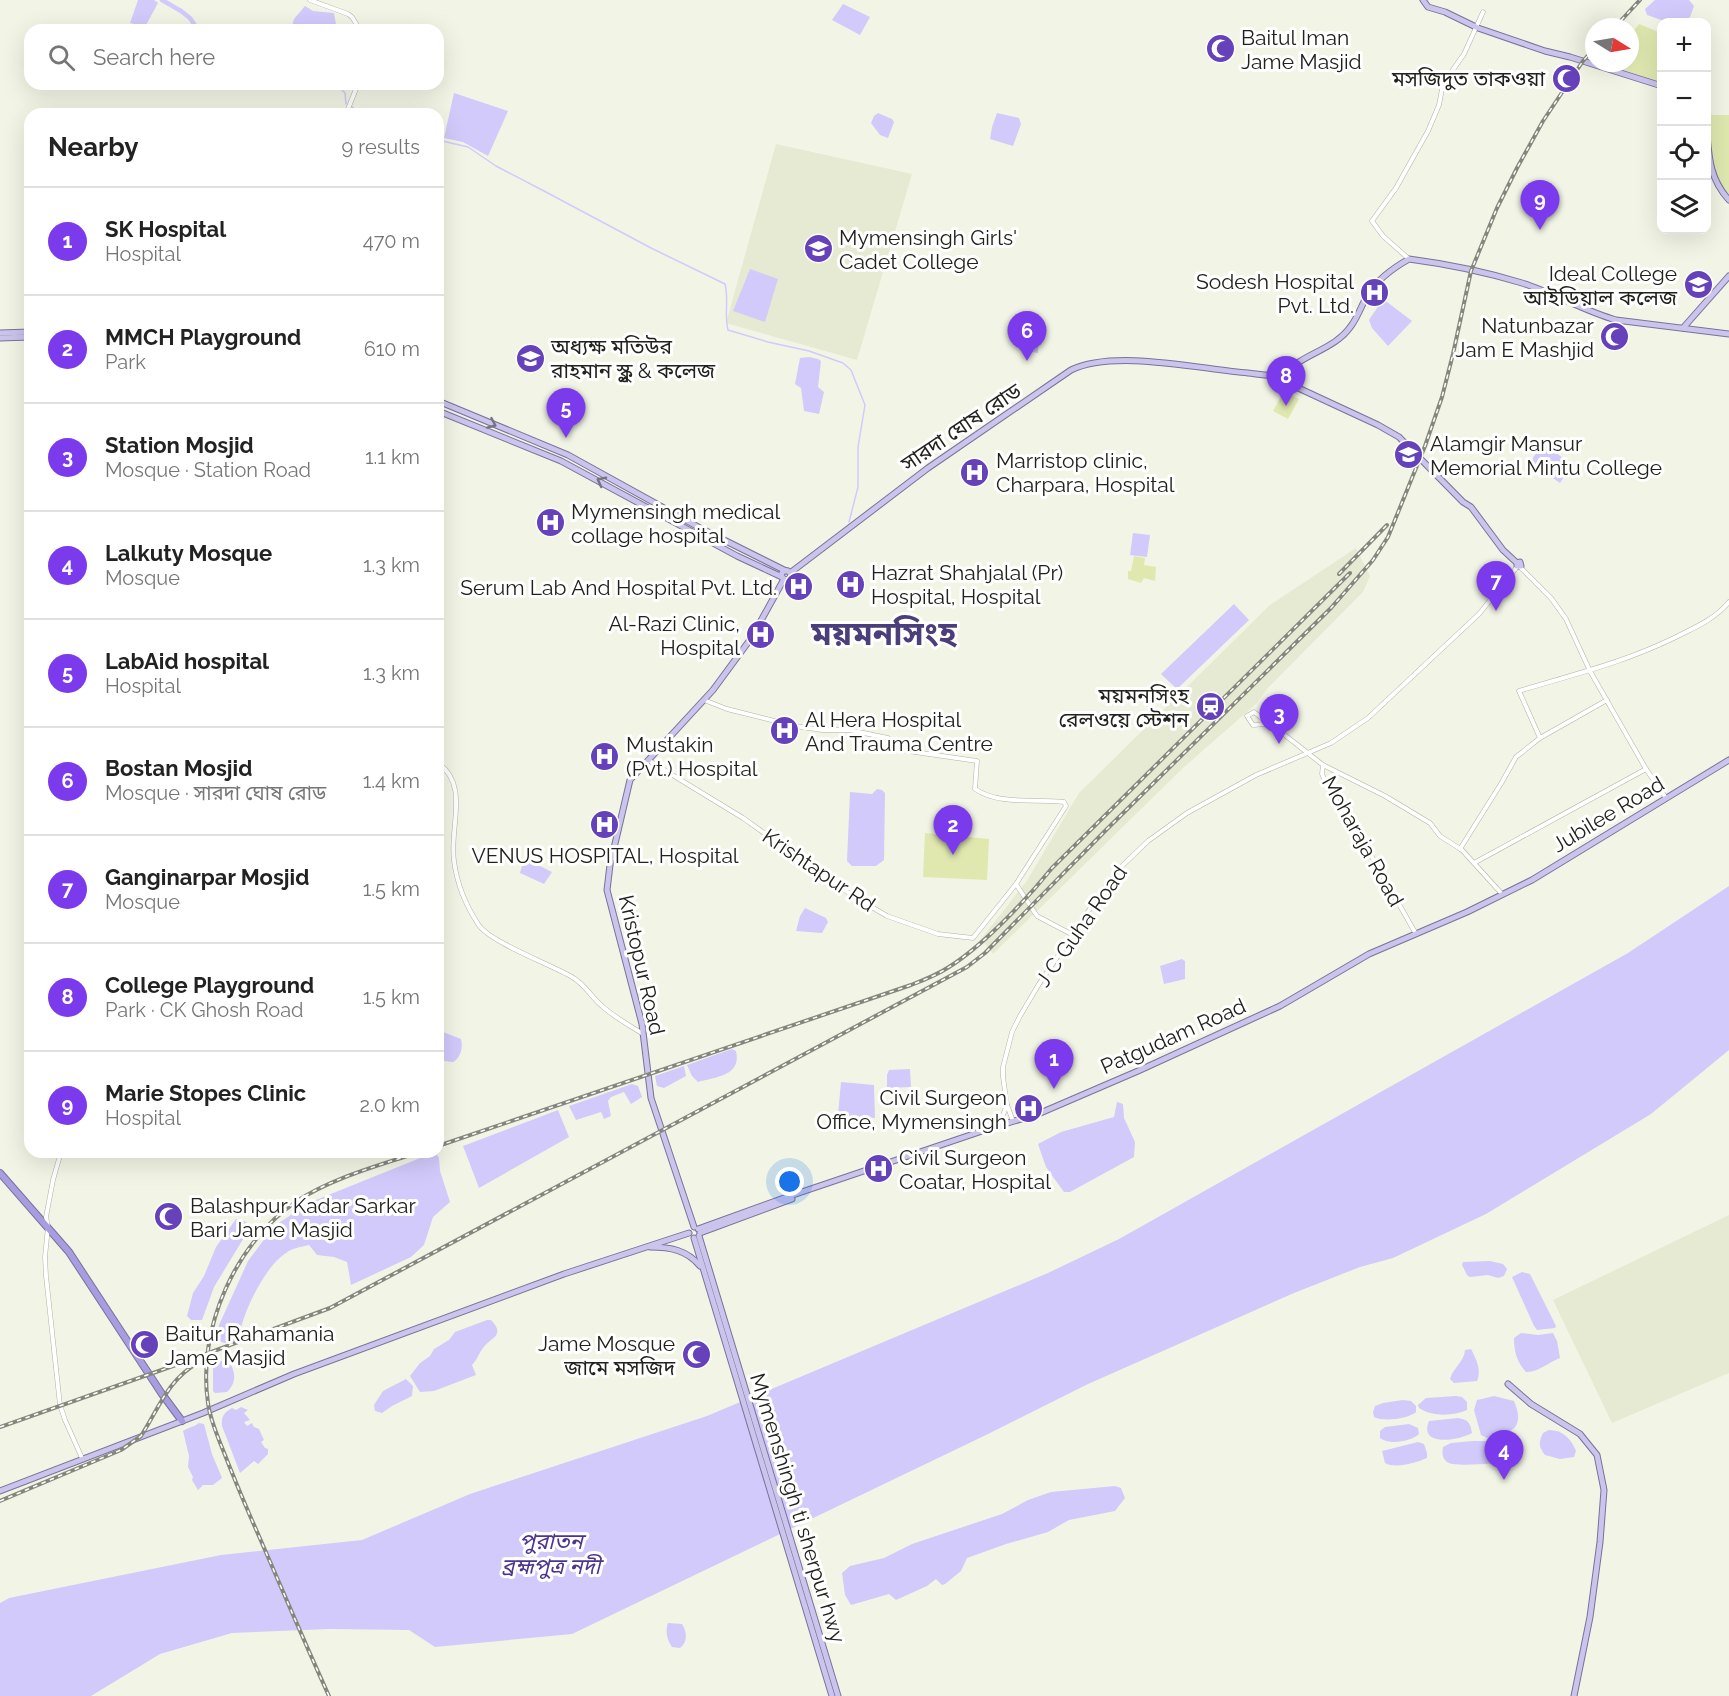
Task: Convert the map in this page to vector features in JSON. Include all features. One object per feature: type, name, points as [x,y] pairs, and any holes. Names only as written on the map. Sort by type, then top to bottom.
[{"type":"highway","points":[[0,1173],[69,1252],[182,1421]]},
{"type":"main road","points":[[1423,0],[1428,7],[1445,12],[1478,28],[1545,51],[1657,84]]},
{"type":"main road","points":[[1707,126],[1709,163],[1718,189],[1729,200]]},
{"type":"main road","points":[[1274,375],[1283,373],[1323,350],[1350,327],[1376,283],[1389,271],[1409,259],[1442,264],[1522,283],[1616,320],[1729,334]]},
{"type":"main road","points":[[1683,328],[1729,276]]},
{"type":"main road","points":[[0,333],[24,332]]},
{"type":"main road","points":[[0,338],[24,337]]},
{"type":"main road","name":"সারদা ঘোষ রোড","points":[[783,578],[789,578],[788,572],[928,468],[1077,367],[1146,361],[1274,375]]},
{"type":"main road","points":[[1274,375],[1399,437],[1463,502],[1471,507],[1518,566]]},
{"type":"main road","points":[[444,403],[568,455],[702,529],[788,572]]},
{"type":"main road","points":[[444,414],[577,469],[737,556],[783,578]]},
{"type":"main road","name":"Kristopur Road","points":[[725,1330],[696,1233],[653,1106],[646,1067],[644,1035],[607,890],[614,842],[630,780],[713,690],[752,637],[783,578]]},
{"type":"main road","name":"Jubilee Road","points":[[1502,894],[1532,880],[1729,760]]},
{"type":"main road","name":"Patgudam Road","points":[[0,1491],[182,1421],[294,1374],[557,1277],[645,1247],[696,1233],[810,1190],[999,1125],[1038,1114],[1280,1006],[1343,968],[1502,894]]},
{"type":"main road","name":"Kristopur Road","points":[[696,1233],[704,1270],[725,1330]]},
{"type":"main road","points":[[645,1247],[680,1251],[694,1259],[704,1270]]},
{"type":"main road","name":"Mymenshingh ti sherpur hwy","points":[[725,1330],[825,1663],[832,1696]]},
{"type":"main road","points":[[1508,1384],[1531,1404],[1580,1434],[1597,1455],[1604,1490],[1600,1542],[1590,1617],[1574,1696]]},
{"type":"main road","name":"Mymenshingh ti sherpur hwy","points":[[825,1663],[838,1696]]},
{"type":"street","points":[[310,0],[348,14],[356,24]]},
{"type":"street","points":[[1409,259],[1383,236],[1372,221],[1422,143],[1438,105],[1443,84],[1464,54],[1478,28],[1483,12]]},
{"type":"street","points":[[348,108],[356,90]]},
{"type":"street","points":[[1518,566],[1551,598],[1566,620],[1590,671],[1646,769],[1666,798]]},
{"type":"street","name":"J C Guha Road","points":[[1013,1121],[1007,1105],[1003,1067],[1012,1032],[1039,984],[1121,867],[1148,841],[1187,813],[1256,775],[1331,743],[1368,718],[1479,614],[1518,566]]},
{"type":"street","points":[[1539,738],[1519,691],[1646,652],[1715,617],[1729,602]]},
{"type":"street","points":[[704,700],[727,709],[795,726],[822,730],[849,730],[888,738],[901,750],[977,761],[975,789],[984,795],[1023,801],[1064,802],[1066,806],[1016,884],[1037,916],[1073,935]]},
{"type":"street","points":[[1460,849],[1516,757],[1539,738],[1608,700]]},
{"type":"street","points":[[1254,712],[1266,724],[1253,724],[1247,716],[1254,712]]},
{"type":"street","name":"Moharaja Road","points":[[1266,724],[1281,732],[1323,765],[1322,774],[1330,791],[1364,843],[1416,934]]},
{"type":"street","name":"Krishtapur Rd","points":[[648,759],[743,818],[853,896],[887,916],[938,934],[973,938],[1016,884]]},
{"type":"street","points":[[1323,765],[1401,804],[1430,822],[1440,836],[1460,849],[1502,894]]},
{"type":"street","points":[[444,767],[448,770],[456,788],[453,858],[458,887],[482,930],[542,964],[573,977],[601,1005],[644,1035]]},
{"type":"street","points":[[1473,863],[1646,769]]},
{"type":"street","points":[[999,1125],[1007,1105]]},
{"type":"street","points":[[59,1158],[46,1217],[48,1227],[46,1276],[60,1405],[82,1458]]},
{"type":"shaded area","name":"Mymensingh Girls' Cadet College","points":[[776,144],[912,174],[857,360],[726,323]]},
{"type":"shaded area","points":[[1356,548],[1370,576],[1363,592],[1268,688],[1256,704],[1183,768],[993,954],[981,939],[1026,882],[1079,793],[1270,605]]},
{"type":"shaded area","points":[[1729,1215],[1729,1373],[1612,1423],[1553,1300]]},
{"type":"green space","points":[[1639,24],[1657,31],[1657,81],[1630,72],[1639,72]]},
{"type":"green space","points":[[1711,115],[1729,115],[1729,194],[1713,168]]},
{"type":"green space","points":[[1284,391],[1299,399],[1288,419],[1273,411]]},
{"type":"green space","points":[[1134,556],[1145,558],[1144,565],[1156,567],[1155,581],[1144,578],[1141,583],[1128,579],[1128,571],[1131,571]]},
{"type":"green space","points":[[925,833],[989,839],[987,880],[923,877]]},
{"type":"water","points":[[138,0],[154,0],[158,3],[147,24],[130,23]]},
{"type":"water","points":[[1655,0],[1689,0],[1694,6],[1689,18],[1657,18],[1647,15],[1645,9]]},
{"type":"water","points":[[843,4],[870,17],[860,35],[832,20]]},
{"type":"water","points":[[305,6],[313,11],[334,13],[336,24],[293,24]]},
{"type":"water","points":[[454,93],[508,111],[488,156],[463,142],[444,138]]},
{"type":"water","points":[[878,113],[894,122],[888,138],[880,135],[871,123]]},
{"type":"water","points":[[997,113],[1019,118],[1021,124],[1013,146],[990,139]]},
{"type":"water","points":[[750,269],[778,279],[765,322],[733,311]]},
{"type":"water","points":[[1383,299],[1412,321],[1388,346],[1372,328],[1369,320]]},
{"type":"water","points":[[1022,322],[1038,324],[1038,353],[1019,350]]},
{"type":"water","points":[[809,357],[821,361],[818,387],[824,392],[819,414],[804,411],[801,388],[795,384],[800,358]]},
{"type":"water","points":[[1543,444],[1572,464],[1560,483],[1530,462]]},
{"type":"water","points":[[1133,533],[1150,535],[1147,557],[1130,555]]},
{"type":"water","points":[[1234,604],[1249,620],[1177,689],[1161,674]]},
{"type":"water","points":[[877,789],[885,793],[884,860],[876,866],[852,866],[847,861],[850,792],[872,794]]},
{"type":"water","points":[[524,858],[552,872],[544,884],[520,873]]},
{"type":"water","name":"পুরাতন ব্রহ্মপুত্র নদী","points":[[1729,886],[1729,1050],[1651,1114],[1486,1214],[1393,1258],[1360,1267],[1294,1293],[1088,1384],[572,1634],[435,1647],[409,1630],[329,1629],[232,1633],[160,1654],[91,1696],[0,1696],[0,1603],[9,1598],[221,1555],[362,1540],[470,1494],[707,1416],[1048,1273],[1119,1239],[1628,953]]},
{"type":"water","points":[[805,908],[826,918],[828,922],[822,933],[796,931]]},
{"type":"water","points":[[1182,959],[1185,961],[1185,979],[1164,984],[1160,966]]},
{"type":"water","points":[[444,1032],[461,1039],[461,1052],[453,1062],[444,1061]]},
{"type":"water","points":[[732,1049],[736,1051],[737,1059],[735,1066],[726,1074],[698,1082],[692,1076],[687,1065]]},
{"type":"water","points":[[684,1066],[686,1076],[664,1088],[657,1086],[655,1076]]},
{"type":"water","points":[[910,1069],[911,1087],[887,1088],[889,1070]]},
{"type":"water","points":[[841,1082],[874,1085],[875,1118],[838,1115]]},
{"type":"water","points":[[632,1084],[638,1086],[642,1097],[631,1104],[624,1092],[611,1097],[608,1101],[611,1116],[604,1119],[601,1112],[576,1120],[569,1106]]},
{"type":"water","points":[[1117,1102],[1123,1104],[1124,1118],[1135,1142],[1134,1157],[1070,1192],[1064,1192],[1046,1167],[1038,1144],[1061,1132],[1114,1117]]},
{"type":"water","points":[[558,1110],[569,1137],[479,1188],[463,1146]]},
{"type":"water","points":[[420,1158],[439,1158],[440,1171],[450,1202],[433,1217],[424,1245],[411,1257],[351,1285],[347,1262],[334,1257],[317,1255],[309,1245],[291,1250],[278,1259],[262,1280],[244,1317],[239,1339],[231,1344],[216,1341],[219,1325],[248,1261],[274,1226],[311,1202]]},
{"type":"water","points":[[236,1219],[243,1220],[251,1226],[214,1287],[202,1320],[191,1320],[187,1316],[193,1293],[204,1276],[216,1247]]},
{"type":"water","points":[[1490,1261],[1503,1264],[1507,1269],[1504,1276],[1498,1278],[1488,1275],[1470,1277],[1462,1265],[1463,1262]]},
{"type":"water","points":[[1522,1272],[1530,1274],[1555,1328],[1537,1330],[1534,1326],[1512,1277]]},
{"type":"water","points":[[491,1320],[495,1325],[497,1333],[472,1365],[476,1375],[434,1391],[420,1392],[410,1376],[420,1363],[430,1356],[434,1349],[449,1340],[455,1332]]},
{"type":"water","points":[[1521,1333],[1538,1335],[1553,1333],[1560,1358],[1539,1369],[1526,1372],[1518,1361],[1515,1348],[1514,1338]]},
{"type":"water","points":[[1471,1349],[1479,1369],[1477,1381],[1454,1383],[1450,1379],[1451,1375],[1463,1358],[1465,1350]]},
{"type":"water","points":[[227,1359],[233,1371],[233,1384],[227,1392],[215,1393],[213,1391],[213,1364]]},
{"type":"water","points":[[406,1379],[413,1386],[412,1396],[382,1413],[375,1411],[374,1405],[383,1391]]},
{"type":"water","points":[[1494,1396],[1514,1401],[1517,1410],[1517,1424],[1509,1432],[1487,1438],[1481,1435],[1474,1410],[1477,1400]]},
{"type":"water","points":[[1462,1397],[1467,1402],[1467,1410],[1436,1414],[1424,1411],[1418,1405],[1426,1398]]},
{"type":"water","points":[[1403,1400],[1411,1401],[1416,1406],[1416,1412],[1395,1419],[1374,1417],[1375,1406]]},
{"type":"water","points":[[241,1407],[248,1410],[244,1413],[250,1420],[244,1422],[247,1426],[252,1423],[259,1429],[264,1440],[261,1442],[268,1449],[268,1454],[258,1464],[254,1461],[240,1473],[222,1423],[227,1412],[232,1408],[236,1410]]},
{"type":"water","points":[[1458,1418],[1468,1422],[1472,1433],[1459,1438],[1442,1440],[1429,1435],[1427,1430],[1429,1421]]},
{"type":"water","points":[[199,1423],[204,1424],[212,1454],[222,1478],[213,1485],[203,1485],[198,1490],[188,1467],[189,1456],[183,1431]]},
{"type":"water","points":[[1409,1424],[1418,1428],[1419,1434],[1415,1437],[1394,1442],[1380,1438],[1380,1431],[1385,1427]]},
{"type":"water","points":[[1549,1430],[1562,1433],[1569,1439],[1576,1451],[1574,1457],[1560,1459],[1545,1455],[1540,1442],[1543,1433]]},
{"type":"water","points":[[1494,1441],[1510,1447],[1511,1461],[1460,1465],[1449,1463],[1444,1458],[1443,1447],[1451,1443]]},
{"type":"water","points":[[1418,1442],[1424,1444],[1427,1458],[1400,1465],[1385,1463],[1382,1451]]},
{"type":"water","points":[[1115,1486],[1121,1488],[1125,1498],[1115,1511],[1069,1520],[1048,1532],[967,1558],[961,1571],[945,1584],[942,1585],[936,1579],[927,1586],[896,1600],[889,1594],[851,1605],[845,1595],[842,1573],[850,1566],[884,1558],[912,1544],[1002,1514],[1028,1500],[1051,1492]]},
{"type":"water","points":[[668,1623],[682,1624],[684,1627],[685,1640],[680,1648],[672,1647],[669,1641]]},
{"type":"waterway","points":[[162,0],[181,11],[194,24]]},
{"type":"waterway","points":[[342,90],[345,93],[346,104]]},
{"type":"waterway","points":[[444,141],[468,147],[496,166],[651,248],[725,284],[728,330],[809,351],[843,363],[851,370],[865,405],[858,447],[858,487],[849,522]]},
{"type":"railway","points":[[1623,18],[1640,0]]},
{"type":"railway","points":[[0,1427],[330,1308],[967,967],[985,953],[1331,608],[1373,560],[1388,537],[1425,446],[1442,397],[1471,271],[1497,208],[1543,121],[1585,59]]},
{"type":"railway","points":[[1339,574],[1387,525]]},
{"type":"railway","points":[[444,1144],[911,985],[944,970],[976,947],[1004,921],[1052,868],[1350,573]]},
{"type":"railway","points":[[329,1696],[247,1509],[214,1427],[208,1403],[206,1375],[209,1346],[215,1318],[225,1290],[255,1240],[275,1219],[297,1201],[326,1185],[401,1158]]},
{"type":"railway","points":[[0,1501],[121,1450],[141,1436],[171,1386],[198,1363]]},
{"type":"place","name":"Baitul Iman Jame Masjid","points":[[1220,49]]},
{"type":"place","name":"মসজিদুত তাকওয়া","points":[[1566,78]]},
{"type":"place","name":"Marie Stopes Clinic","points":[[1540,230]]},
{"type":"place","name":"Mymensingh Girls' Cadet College","points":[[818,249]]},
{"type":"place","name":"Ideal College আইডিয়াল কলেজ","points":[[1698,285]]},
{"type":"place","name":"Sodesh Hospital Pvt. Ltd.","points":[[1375,293]]},
{"type":"place","name":"Natunbazar Jam E Mashjid","points":[[1615,337]]},
{"type":"place","name":"অধ্যক্ষ মতিউর রাহমান স্কুল & কলেজ","points":[[530,358]]},
{"type":"place","name":"Bostan Mosjid","points":[[1027,361]]},
{"type":"place","name":"College Playground","points":[[1286,406]]},
{"type":"place","name":"LabAid hospital","points":[[566,438]]},
{"type":"place","name":"Alamgir Mansur Memorial Mintu College","points":[[1409,455]]},
{"type":"place","name":"Marristop clinic, Charpara, Hospital","points":[[975,472]]},
{"type":"place","name":"Mymensingh medical collage hospital","points":[[550,523]]},
{"type":"place","name":"Hazrat Shahjalal (Pr) Hospital, Hospital","points":[[850,584]]},
{"type":"place","name":"Serum Lab And Hospital Pvt. Ltd.","points":[[798,587]]},
{"type":"place","name":"Ganginarpar Mosjid","points":[[1496,611]]},
{"type":"place","name":"Al-Razi Clinic, Hospital","points":[[761,635]]},
{"type":"place","name":"ময়মনসিংহ রেলওয়ে স্টেশন","points":[[1210,707]]},
{"type":"place","name":"Al Hera Hospital And Trauma Centre","points":[[784,731]]},
{"type":"place","name":"Station Mosjid","points":[[1279,744]]},
{"type":"place","name":"Mustakin (Pvt.) Hospital","points":[[605,756]]},
{"type":"place","name":"VENUS HOSPITAL, Hospital","points":[[605,824]]},
{"type":"place","name":"MMCH Playground","points":[[953,855]]},
{"type":"place","name":"SK Hospital","points":[[1054,1089]]},
{"type":"place","name":"Civil Surgeon Office, Mymensingh","points":[[1028,1109]]},
{"type":"place","name":"Civil Surgeon Coatar, Hospital","points":[[878,1169]]},
{"type":"place","name":"Balashpur Kadar Sarkar Bari Jame Masjid","points":[[169,1217]]},
{"type":"place","name":"Baitur Rahamania Jame Masjid","points":[[144,1345]]},
{"type":"place","name":"Jame Mosque জামে মসজিদ","points":[[696,1355]]},
{"type":"place","name":"Lalkuty Mosque","points":[[1504,1480]]},
{"type":"district","name":"ময়মনসিংহ","points":[[884,633]]}]
